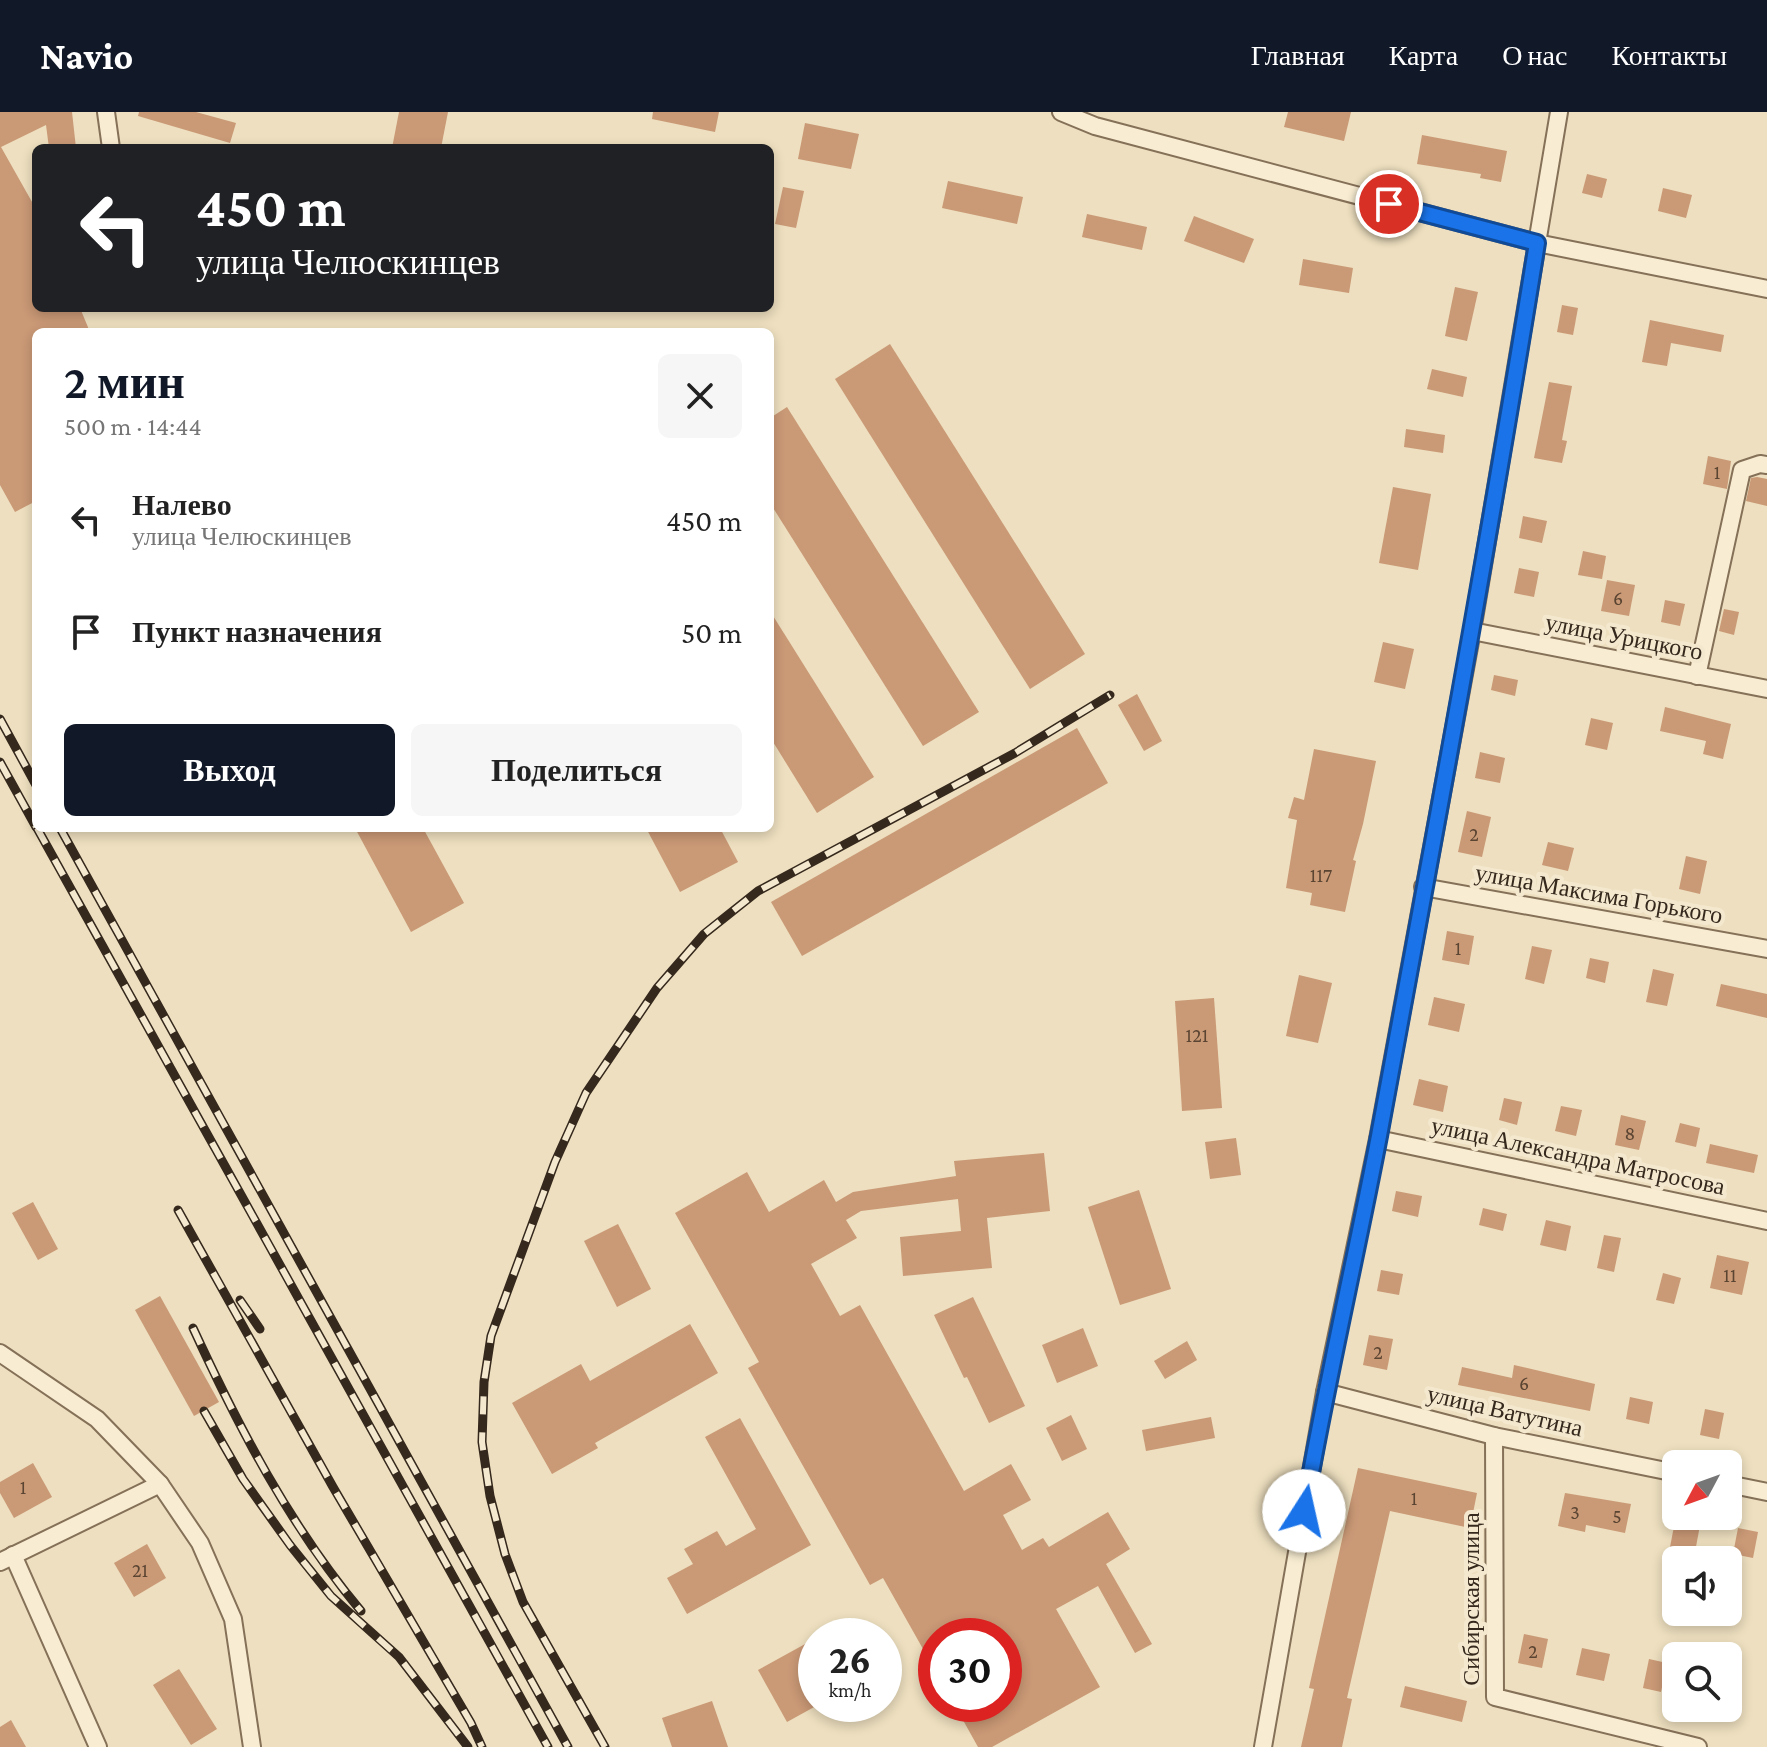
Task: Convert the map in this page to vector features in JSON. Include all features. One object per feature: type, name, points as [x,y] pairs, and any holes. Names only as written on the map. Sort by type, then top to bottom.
[{"type":"street","points":[[106,112],[110,144]]},
{"type":"street","points":[[1061,112],[1095,126],[1537,243],[1767,289]]},
{"type":"street","points":[[1263,1747],[1325,1392],[1378,1139],[1472,631],[1559,112]]},
{"type":"street","points":[[1697,676],[1742,470],[1767,465]]},
{"type":"street","name":"улица Урицкого","points":[[1472,631],[1767,689]]},
{"type":"street","name":"улица Максима Горького","points":[[1423,887],[1767,949]]},
{"type":"street","name":"улица Александра Матросова","points":[[1378,1139],[1767,1221]]},
{"type":"street","points":[[0,1353],[97,1419],[160,1484],[200,1543],[233,1619],[252,1747]]},
{"type":"street","name":"улица Ватутина","points":[[1325,1392],[1494,1436],[1662,1470]]},
{"type":"street","name":"Сибирская улица","points":[[1494,1436],[1495,1697],[1698,1747]]},
{"type":"street","points":[[98,1747],[6,1558],[160,1484]]},
{"type":"street","points":[[1742,1487],[1767,1492]]},
{"type":"building","points":[[0,112],[72,112],[76,144],[48,144],[46,125],[1,147],[32,202],[32,312],[82,312],[88,328],[32,328],[32,503],[15,512],[0,485]]},
{"type":"building","points":[[139,112],[196,112],[236,123],[230,143],[138,116]]},
{"type":"building","points":[[399,112],[448,112],[442,144],[393,144]]},
{"type":"building","points":[[653,112],[719,112],[715,132],[652,119]]},
{"type":"building","points":[[1288,112],[1351,112],[1344,141],[1284,127]]},
{"type":"building","points":[[805,123],[859,134],[851,169],[798,159]]},
{"type":"building","points":[[1422,135],[1507,151],[1501,182],[1480,178],[1481,174],[1417,164]]},
{"type":"building","points":[[1587,174],[1607,179],[1602,198],[1582,193]]},
{"type":"building","points":[[948,181],[1023,197],[1017,224],[942,208]]},
{"type":"building","points":[[783,187],[804,191],[796,228],[775,224]]},
{"type":"building","points":[[1663,188],[1692,195],[1686,218],[1658,211]]},
{"type":"building","points":[[1087,214],[1147,227],[1142,250],[1082,237]]},
{"type":"building","points":[[1194,216],[1254,239],[1244,263],[1184,241]]},
{"type":"building","points":[[1303,259],[1353,268],[1349,293],[1299,285]]},
{"type":"building","points":[[1455,287],[1478,292],[1467,341],[1445,336]]},
{"type":"building","points":[[1562,305],[1578,308],[1573,335],[1557,332]]},
{"type":"building","points":[[1650,320],[1724,335],[1721,352],[1671,343],[1667,366],[1642,362]]},
{"type":"building","points":[[890,344],[1085,654],[1030,689],[835,379]]},
{"type":"building","points":[[1432,369],[1467,377],[1463,397],[1427,389]]},
{"type":"building","points":[[1549,382],[1572,386],[1562,440],[1567,441],[1562,463],[1534,458]]},
{"type":"building","points":[[787,407],[979,712],[923,746],[774,509],[774,415]]},
{"type":"building","points":[[1406,429],[1445,435],[1443,453],[1404,447]]},
{"type":"building","points":[[1708,456],[1731,461],[1727,489],[1703,484]]},
{"type":"building","points":[[1751,478],[1767,479],[1767,506],[1746,501]]},
{"type":"building","points":[[1393,487],[1431,494],[1418,570],[1379,563]]},
{"type":"building","points":[[1523,516],[1547,521],[1542,543],[1519,538]]},
{"type":"building","points":[[1583,551],[1606,556],[1602,579],[1578,575]]},
{"type":"building","points":[[1519,568],[1539,572],[1534,597],[1514,593]]},
{"type":"building","points":[[1607,580],[1635,585],[1629,616],[1601,611]]},
{"type":"building","points":[[1665,600],[1685,604],[1680,626],[1661,622]]},
{"type":"building","points":[[1724,609],[1739,612],[1734,635],[1719,631]]},
{"type":"building","points":[[774,617],[874,777],[817,813],[774,743]]},
{"type":"building","points":[[1383,642],[1414,649],[1405,689],[1374,682]]},
{"type":"building","points":[[1494,675],[1518,680],[1515,696],[1491,690]]},
{"type":"building","points":[[1137,694],[1162,741],[1144,751],[1118,705]]},
{"type":"building","points":[[1665,707],[1731,724],[1723,759],[1703,754],[1706,741],[1660,731]]},
{"type":"building","points":[[1591,718],[1613,723],[1607,750],[1585,745]]},
{"type":"building","points":[[1077,728],[1108,783],[802,956],[771,902]]},
{"type":"building","points":[[1314,749],[1376,761],[1353,860],[1356,861],[1345,912],[1310,905],[1312,893],[1286,888],[1297,820],[1288,818],[1294,797],[1304,800]]},
{"type":"building","points":[[1480,752],[1505,758],[1500,783],[1475,778]]},
{"type":"building","points":[[1467,811],[1491,817],[1482,857],[1458,852]]},
{"type":"building","points":[[357,832],[425,832],[464,903],[411,932]]},
{"type":"building","points":[[648,832],[722,832],[738,862],[680,892]]},
{"type":"building","points":[[1548,842],[1574,848],[1568,871],[1542,865]]},
{"type":"building","points":[[1686,856],[1707,861],[1700,894],[1679,889]]},
{"type":"building","points":[[1447,931],[1474,936],[1469,965],[1442,960]]},
{"type":"building","points":[[1532,946],[1552,950],[1544,984],[1525,979]]},
{"type":"building","points":[[1590,958],[1609,962],[1605,983],[1586,978]]},
{"type":"building","points":[[1653,969],[1674,974],[1667,1006],[1646,1002]]},
{"type":"building","points":[[1299,975],[1332,983],[1318,1043],[1286,1036]]},
{"type":"building","points":[[1721,984],[1767,994],[1767,1018],[1716,1006]]},
{"type":"building","points":[[1434,997],[1465,1004],[1459,1032],[1428,1025]]},
{"type":"building","points":[[1214,998],[1222,1108],[1182,1111],[1175,1001]]},
{"type":"building","points":[[1419,1079],[1448,1086],[1443,1112],[1413,1105]]},
{"type":"building","points":[[1504,1098],[1522,1102],[1517,1125],[1499,1120]]},
{"type":"building","points":[[1561,1106],[1582,1110],[1576,1136],[1555,1131]]},
{"type":"building","points":[[1621,1115],[1646,1121],[1639,1150],[1615,1145]]},
{"type":"building","points":[[1680,1123],[1700,1128],[1696,1147],[1675,1142]]},
{"type":"building","points":[[1236,1138],[1241,1175],[1210,1179],[1205,1142]]},
{"type":"building","points":[[1710,1144],[1758,1155],[1754,1173],[1706,1163]]},
{"type":"building","points":[[1044,1153],[1050,1211],[987,1218],[992,1268],[903,1276],[900,1237],[961,1231],[958,1199],[861,1211],[846,1220],[857,1238],[811,1264],[840,1316],[860,1305],[964,1491],[1011,1464],[1031,1500],[1003,1515],[1022,1550],[1043,1538],[1049,1547],[1108,1512],[1130,1549],[1106,1564],[1152,1644],[1135,1653],[1098,1586],[1056,1609],[1100,1687],[992,1747],[978,1747],[964,1722],[1022,1722],[1022,1618],[918,1618],[918,1640],[883,1578],[870,1585],[748,1368],[759,1362],[675,1213],[747,1172],[769,1212],[824,1180],[836,1202],[853,1192],[956,1176],[954,1161]]},
{"type":"building","points":[[1139,1190],[1171,1289],[1120,1305],[1088,1207]]},
{"type":"building","points":[[1396,1191],[1422,1196],[1418,1217],[1392,1211]]},
{"type":"building","points":[[33,1202],[58,1249],[38,1260],[12,1213]]},
{"type":"building","points":[[1483,1208],[1507,1214],[1503,1231],[1479,1225]]},
{"type":"building","points":[[1546,1220],[1571,1226],[1566,1251],[1540,1245]]},
{"type":"building","points":[[618,1224],[651,1289],[617,1307],[584,1241]]},
{"type":"building","points":[[1604,1235],[1621,1238],[1614,1272],[1597,1268]]},
{"type":"building","points":[[1717,1255],[1749,1262],[1742,1295],[1710,1288]]},
{"type":"building","points":[[1381,1270],[1403,1274],[1399,1295],[1377,1291]]},
{"type":"building","points":[[1663,1273],[1681,1278],[1674,1304],[1656,1300]]},
{"type":"building","points":[[160,1296],[219,1402],[194,1416],[135,1310]]},
{"type":"building","points":[[973,1297],[1025,1406],[989,1423],[934,1315]]},
{"type":"building","points":[[690,1324],[718,1373],[595,1443],[598,1448],[552,1474],[512,1403],[581,1364],[590,1381]]},
{"type":"building","points":[[1083,1328],[1098,1366],[1057,1383],[1042,1345]]},
{"type":"building","points":[[1369,1335],[1393,1339],[1387,1370],[1363,1365]]},
{"type":"building","points":[[1187,1341],[1197,1360],[1165,1379],[1154,1361]]},
{"type":"building","points":[[1514,1365],[1595,1384],[1590,1411],[1458,1385],[1462,1367],[1512,1378]]},
{"type":"building","points":[[1630,1397],[1653,1402],[1649,1424],[1626,1419]]},
{"type":"building","points":[[1705,1409],[1724,1413],[1719,1439],[1700,1435]]},
{"type":"building","points":[[1071,1415],[1087,1449],[1062,1461],[1046,1428]]},
{"type":"building","points":[[1211,1417],[1215,1438],[1146,1451],[1142,1430]]},
{"type":"building","points":[[740,1418],[811,1545],[687,1614],[667,1578],[693,1564],[684,1549],[717,1531],[726,1546],[756,1529],[705,1437]]},
{"type":"building","points":[[33,1463],[52,1497],[14,1518],[0,1493],[0,1482]]},
{"type":"building","points":[[1358,1468],[1477,1493],[1470,1528],[1390,1511],[1347,1698],[1352,1699],[1342,1747],[1301,1747],[1314,1689],[1309,1688]]},
{"type":"building","points":[[1565,1493],[1631,1504],[1625,1533],[1586,1525],[1585,1532],[1558,1526]]},
{"type":"building","points":[[1673,1530],[1699,1530],[1696,1546],[1670,1546]]},
{"type":"building","points":[[1738,1530],[1758,1532],[1753,1558],[1742,1556],[1742,1546],[1735,1546]]},
{"type":"building","points":[[147,1544],[166,1578],[134,1597],[114,1563]]},
{"type":"building","points":[[1524,1634],[1548,1639],[1542,1668],[1518,1663]]},
{"type":"building","points":[[798,1648],[798,1716],[787,1722],[758,1670]]},
{"type":"building","points":[[1582,1648],[1610,1654],[1604,1681],[1576,1675]]},
{"type":"building","points":[[1649,1659],[1662,1662],[1661,1692],[1643,1688]]},
{"type":"building","points":[[179,1669],[217,1729],[191,1745],[153,1685]]},
{"type":"building","points":[[1405,1686],[1467,1701],[1462,1722],[1400,1707]]},
{"type":"building","points":[[712,1701],[728,1747],[672,1747],[662,1718]]},
{"type":"building","points":[[11,1720],[26,1747],[0,1747],[0,1727]]},
{"type":"railway","points":[[605,1747],[523,1602],[505,1554],[490,1496],[482,1442],[484,1382],[491,1336],[555,1162],[586,1093],[657,988],[704,934],[758,891],[1015,753],[1110,695]]},
{"type":"railway","points":[[0,719],[32,778]]},
{"type":"railway","points":[[0,762],[32,820]]},
{"type":"railway","points":[[39,832],[548,1747]]},
{"type":"railway","points":[[62,832],[568,1747]]},
{"type":"railway","points":[[178,1210],[482,1747]]},
{"type":"railway","points":[[240,1300],[260,1329]]},
{"type":"railway","points":[[193,1328],[268,1475],[311,1545],[361,1611]]},
{"type":"railway","points":[[204,1411],[243,1479],[290,1545],[331,1596],[399,1657],[468,1747]]},
{"type":"route","points":[[1304,1511],[1325,1392],[1378,1139],[1472,631],[1537,243],[1389,204]]}]
